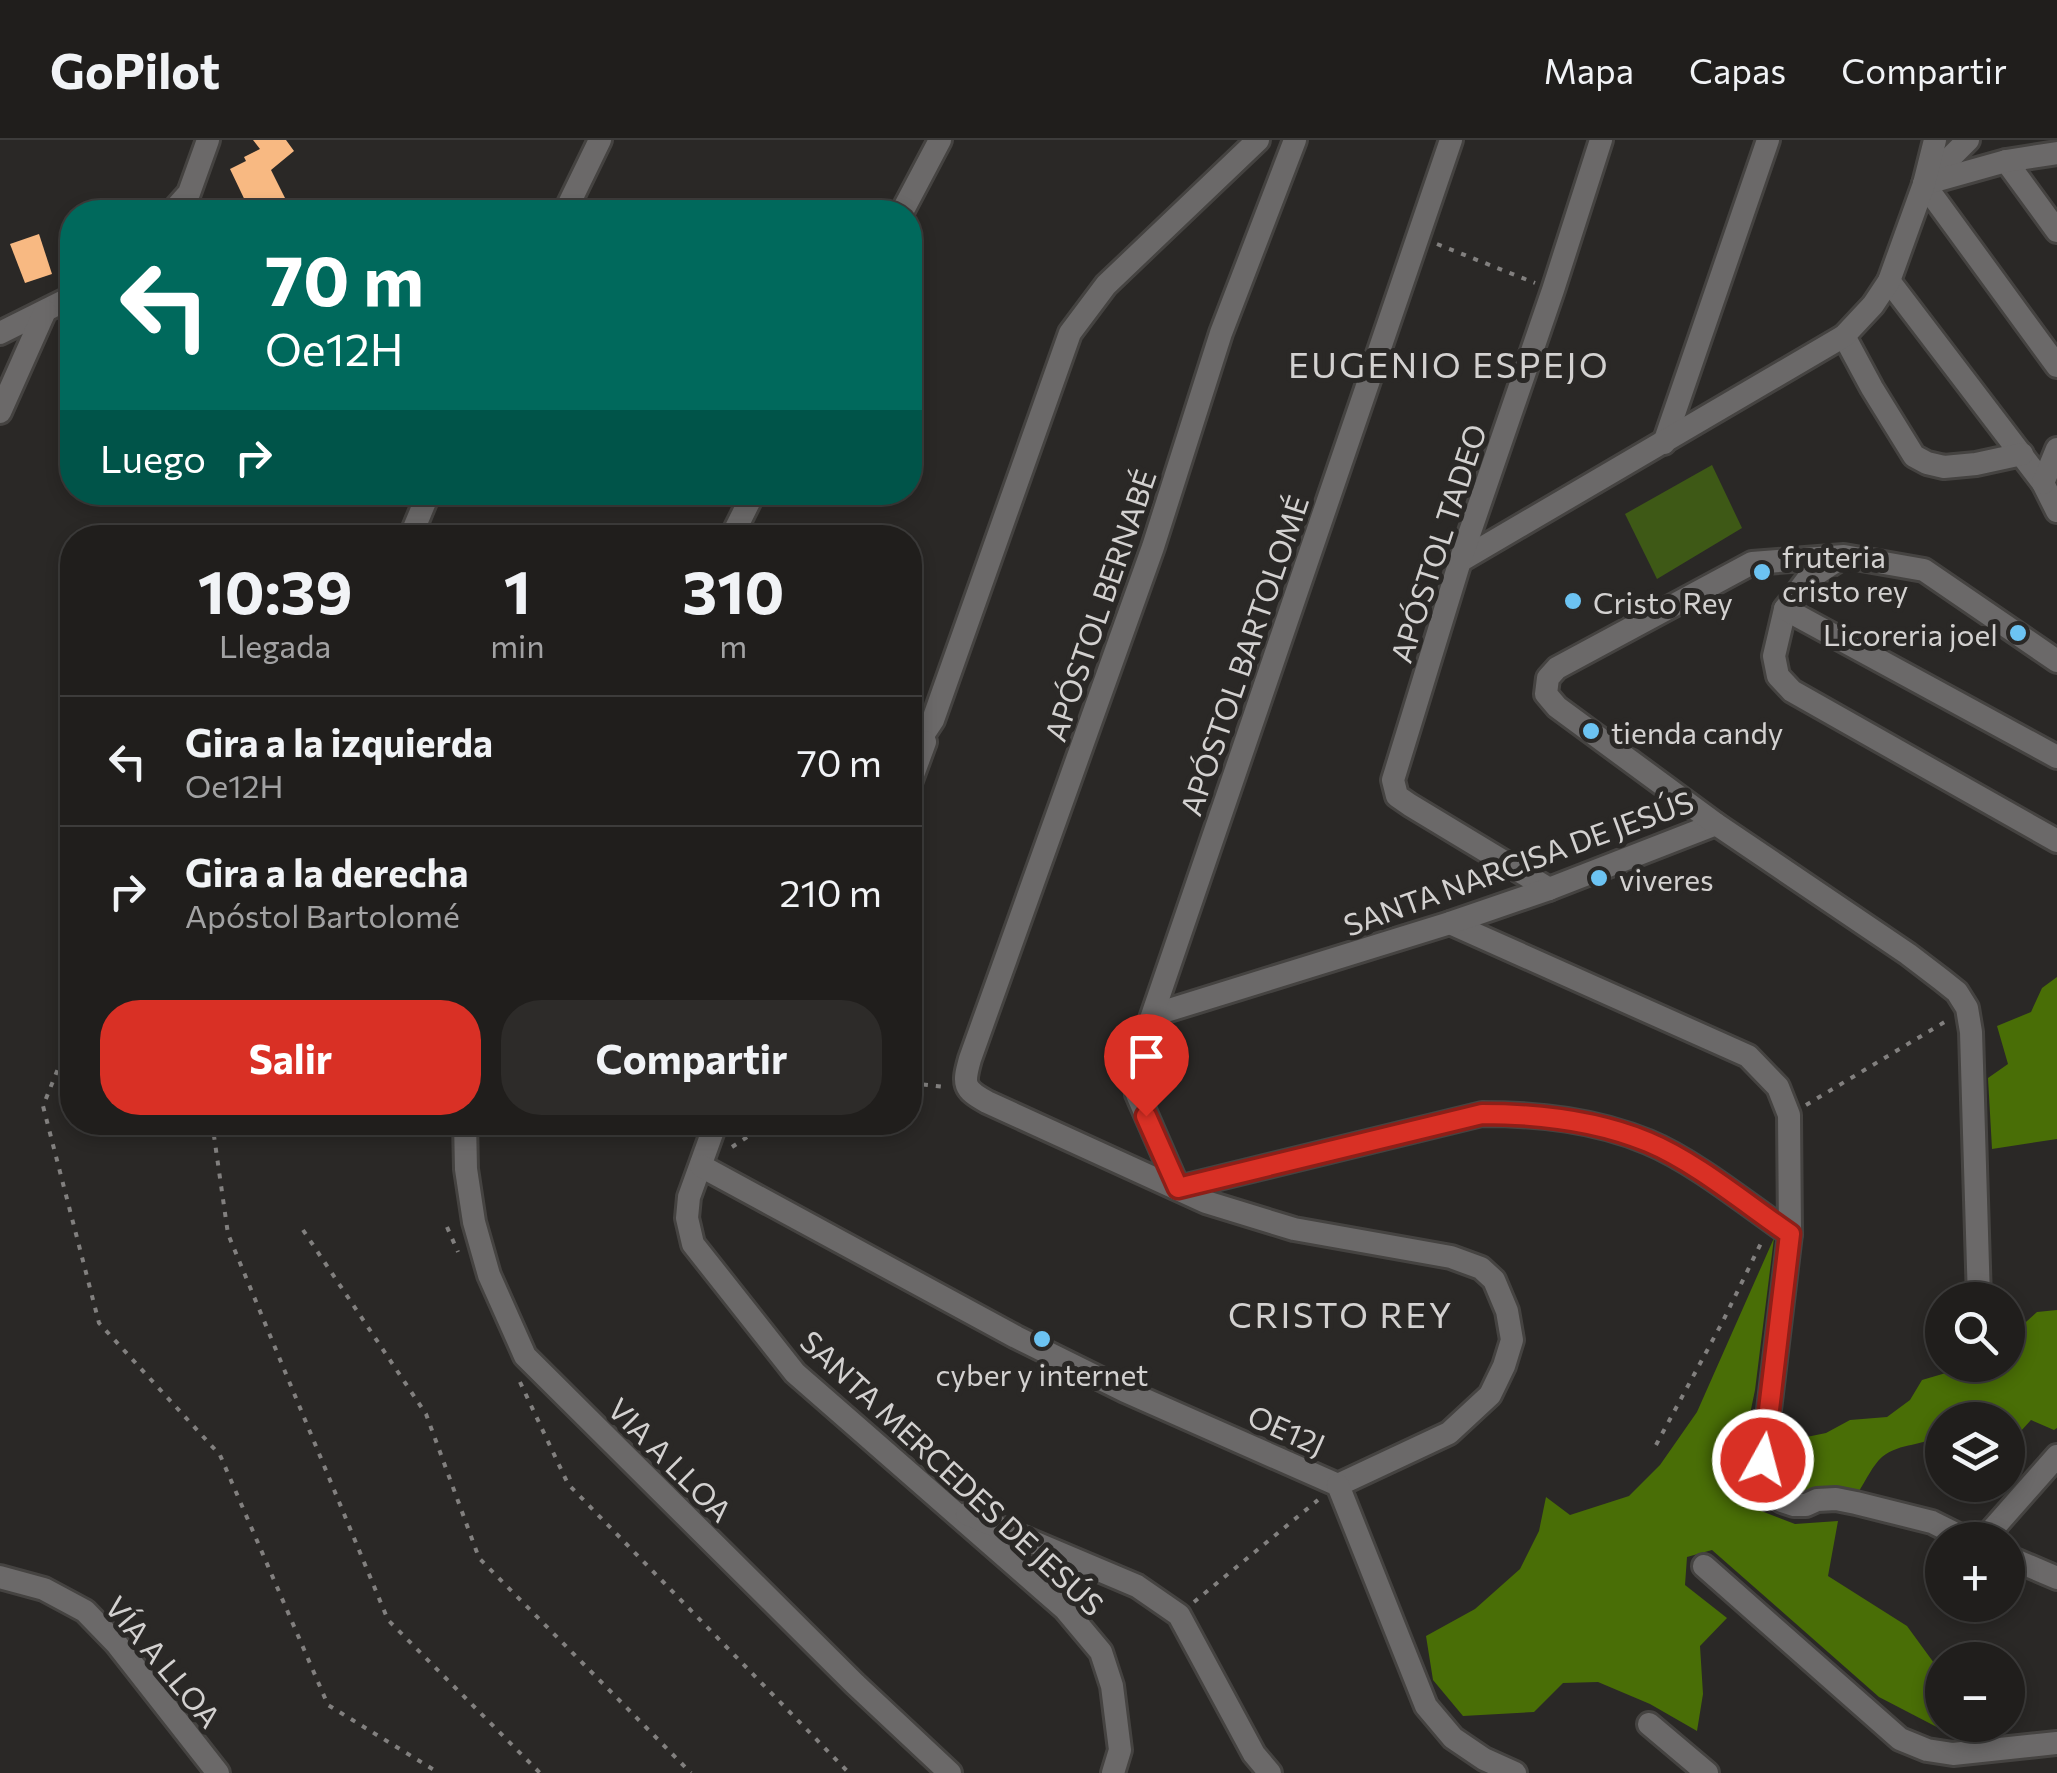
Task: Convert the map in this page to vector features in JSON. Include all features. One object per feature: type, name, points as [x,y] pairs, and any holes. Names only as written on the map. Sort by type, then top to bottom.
[{"type":"street","points":[[183,200],[190,193],[208,140]]},
{"type":"street","points":[[570,200],[600,140]]},
{"type":"street","points":[[908,200],[940,140]]},
{"type":"street","points":[[922,749],[1070,333],[1106,285],[1258,140]]},
{"type":"street","name":"APÓSTOL BERNABÉ","points":[[968,1090],[965,1078],[970,1058],[1153,547],[1221,333],[1294,140]]},
{"type":"street","name":"APÓSTOL BARTOLOMÉ","points":[[1178,1188],[1137,1094],[1138,1056],[1451,140]]},
{"type":"street","name":"APÓSTOL TADEO","points":[[1550,889],[1397,796],[1394,780],[1460,562],[1602,140]]},
{"type":"street","points":[[1664,443],[1768,140]]},
{"type":"street","points":[[1460,562],[1844,336],[1874,305],[1889,281],[1924,184],[1934,140]]},
{"type":"street","points":[[1924,184],[1968,140]]},
{"type":"street","points":[[1924,184],[2006,161],[2057,153]]},
{"type":"street","points":[[2006,161],[2057,231]]},
{"type":"street","points":[[1924,184],[2057,366]]},
{"type":"street","points":[[1889,281],[2022,454],[2050,482]]},
{"type":"street","points":[[0,333],[60,304]]},
{"type":"street","points":[[0,412],[45,312]]},
{"type":"street","points":[[1844,336],[1914,456],[1927,464],[1944,467],[2022,454]]},
{"type":"street","points":[[2057,449],[2050,482],[2057,510]]},
{"type":"street","points":[[1844,556],[1807,580],[1785,609],[1774,656],[1778,676],[1792,691],[2057,841]]},
{"type":"street","name":"SANTA NARCISA DE JESÚS","points":[[1716,824],[1557,707],[1546,694],[1548,678],[1558,668],[1752,564],[1844,556],[1924,570],[2057,660]]},
{"type":"street","points":[[1785,609],[2057,757]]},
{"type":"street","points":[[922,736],[932,720]]},
{"type":"street","points":[[1716,824],[1908,954],[1957,992],[1967,1008],[1978,1282]]},
{"type":"street","name":"SANTA NARCISA DE JESÚS","points":[[1153,1015],[1450,923],[1550,889],[1716,824]]},
{"type":"street","points":[[1450,923],[1748,1056],[1778,1087],[1789,1115],[1763,1460],[1766,1484],[1772,1494],[1794,1505],[1836,1499],[1932,1522]]},
{"type":"street","name":"OE12J","points":[[701,1166],[1016,1337],[1125,1391],[1338,1484],[1448,1433],[1490,1394],[1512,1340],[1507,1311],[1494,1280],[1481,1268],[1451,1257],[1294,1229],[1206,1202],[968,1090]]},
{"type":"street","points":[[1178,1188],[1482,1114],[1523,1114],[1592,1124],[1650,1142],[1781,1227]]},
{"type":"street","name":"VIA A LLOA","points":[[465,1135],[474,1222],[489,1275],[525,1356],[855,1684],[950,1773]]},
{"type":"street","name":"SANTA MERCEDES DE JESÚS","points":[[712,1135],[689,1197],[687,1218],[693,1244],[795,1373],[1064,1609],[1101,1652],[1118,1720],[1120,1750],[1113,1773]]},
{"type":"street","points":[[2001,1522],[2048,1479],[2057,1456]]},
{"type":"street","points":[[1338,1484],[1426,1706],[1453,1738],[1484,1759],[1515,1773]]},
{"type":"street","points":[[946,1505],[1136,1586],[1179,1615],[1254,1754],[1270,1773]]},
{"type":"street","points":[[2025,1564],[2057,1578]]},
{"type":"street","points":[[1704,1566],[1900,1739],[1952,1754],[2057,1743]]},
{"type":"street","name":"VÍA A LLOA","points":[[0,1576],[44,1589],[85,1611],[116,1643],[218,1773]]},
{"type":"street","points":[[1649,1724],[1707,1773]]},
{"type":"path","points":[[1417,236],[1553,290]]},
{"type":"path","points":[[1789,1115],[1967,1008]]},
{"type":"path","points":[[60,1063],[42,1106],[99,1323],[220,1454],[328,1705],[439,1773]]},
{"type":"path","points":[[922,1084],[968,1090]]},
{"type":"path","points":[[214,1135],[228,1234],[388,1620],[540,1773]]},
{"type":"path","points":[[701,1166],[750,1135]]},
{"type":"path","points":[[446,1226],[463,1261]]},
{"type":"path","points":[[1656,1444],[1723,1321],[1781,1227]]},
{"type":"path","points":[[303,1230],[426,1414],[479,1558],[691,1773]]},
{"type":"path","points":[[520,1381],[568,1484],[849,1773]]},
{"type":"path","points":[[1179,1615],[1338,1484]]},
{"type":"green space","points":[[1712,465],[1742,528],[1657,579],[1625,514]]},
{"type":"green space","points":[[2057,977],[2057,1139],[1992,1149],[1988,1078],[2008,1064],[1997,1026],[2031,1012],[2042,988]]},
{"type":"green space","points":[[1774,1238],[1755,1390],[1740,1463],[1756,1509],[1795,1524],[1838,1521],[1828,1576],[1907,1626],[1925,1651],[1925,1721],[1879,1697],[1712,1550],[1687,1557],[1685,1585],[1727,1618],[1700,1646],[1703,1694],[1697,1731],[1650,1704],[1598,1682],[1563,1683],[1534,1712],[1463,1716],[1433,1680],[1426,1636],[1475,1609],[1520,1569],[1539,1531],[1546,1497],[1570,1515],[1629,1496],[1660,1465],[1697,1412]]},
{"type":"green space","points":[[2057,1310],[2054,1430],[2031,1420],[2025,1427],[2025,1402],[1925,1402],[1925,1442],[1882,1457],[1859,1491],[1831,1486],[1792,1494],[1779,1481],[1777,1454],[1792,1440],[1826,1433],[1850,1420],[1887,1417],[1910,1400],[1922,1380],[2025,1382],[2025,1323],[2037,1312]]},
{"type":"building","points":[[253,140],[286,140],[294,151],[271,170],[286,200],[245,200],[230,169],[260,149]]},
{"type":"building","points":[[39,234],[52,274],[25,283],[10,244]]},
{"type":"place","name":"fruteria cristo rey","points":[[1762,572]]},
{"type":"place","name":"Cristo Rey","points":[[1573,601]]},
{"type":"place","name":"Licoreria joel","points":[[2018,633]]},
{"type":"place","name":"tienda candy","points":[[1591,731]]},
{"type":"place","name":"viveres","points":[[1599,878]]},
{"type":"place","name":"cyber y internet","points":[[1042,1339]]},
{"type":"district","name":"EUGENIO ESPEJO","points":[[1449,363]]},
{"type":"district","name":"CRISTO REY","points":[[1341,1313]]},
{"type":"route","points":[[1146,1116],[1178,1188],[1482,1114],[1574,1120],[1650,1142],[1790,1234],[1763,1460]]}]
